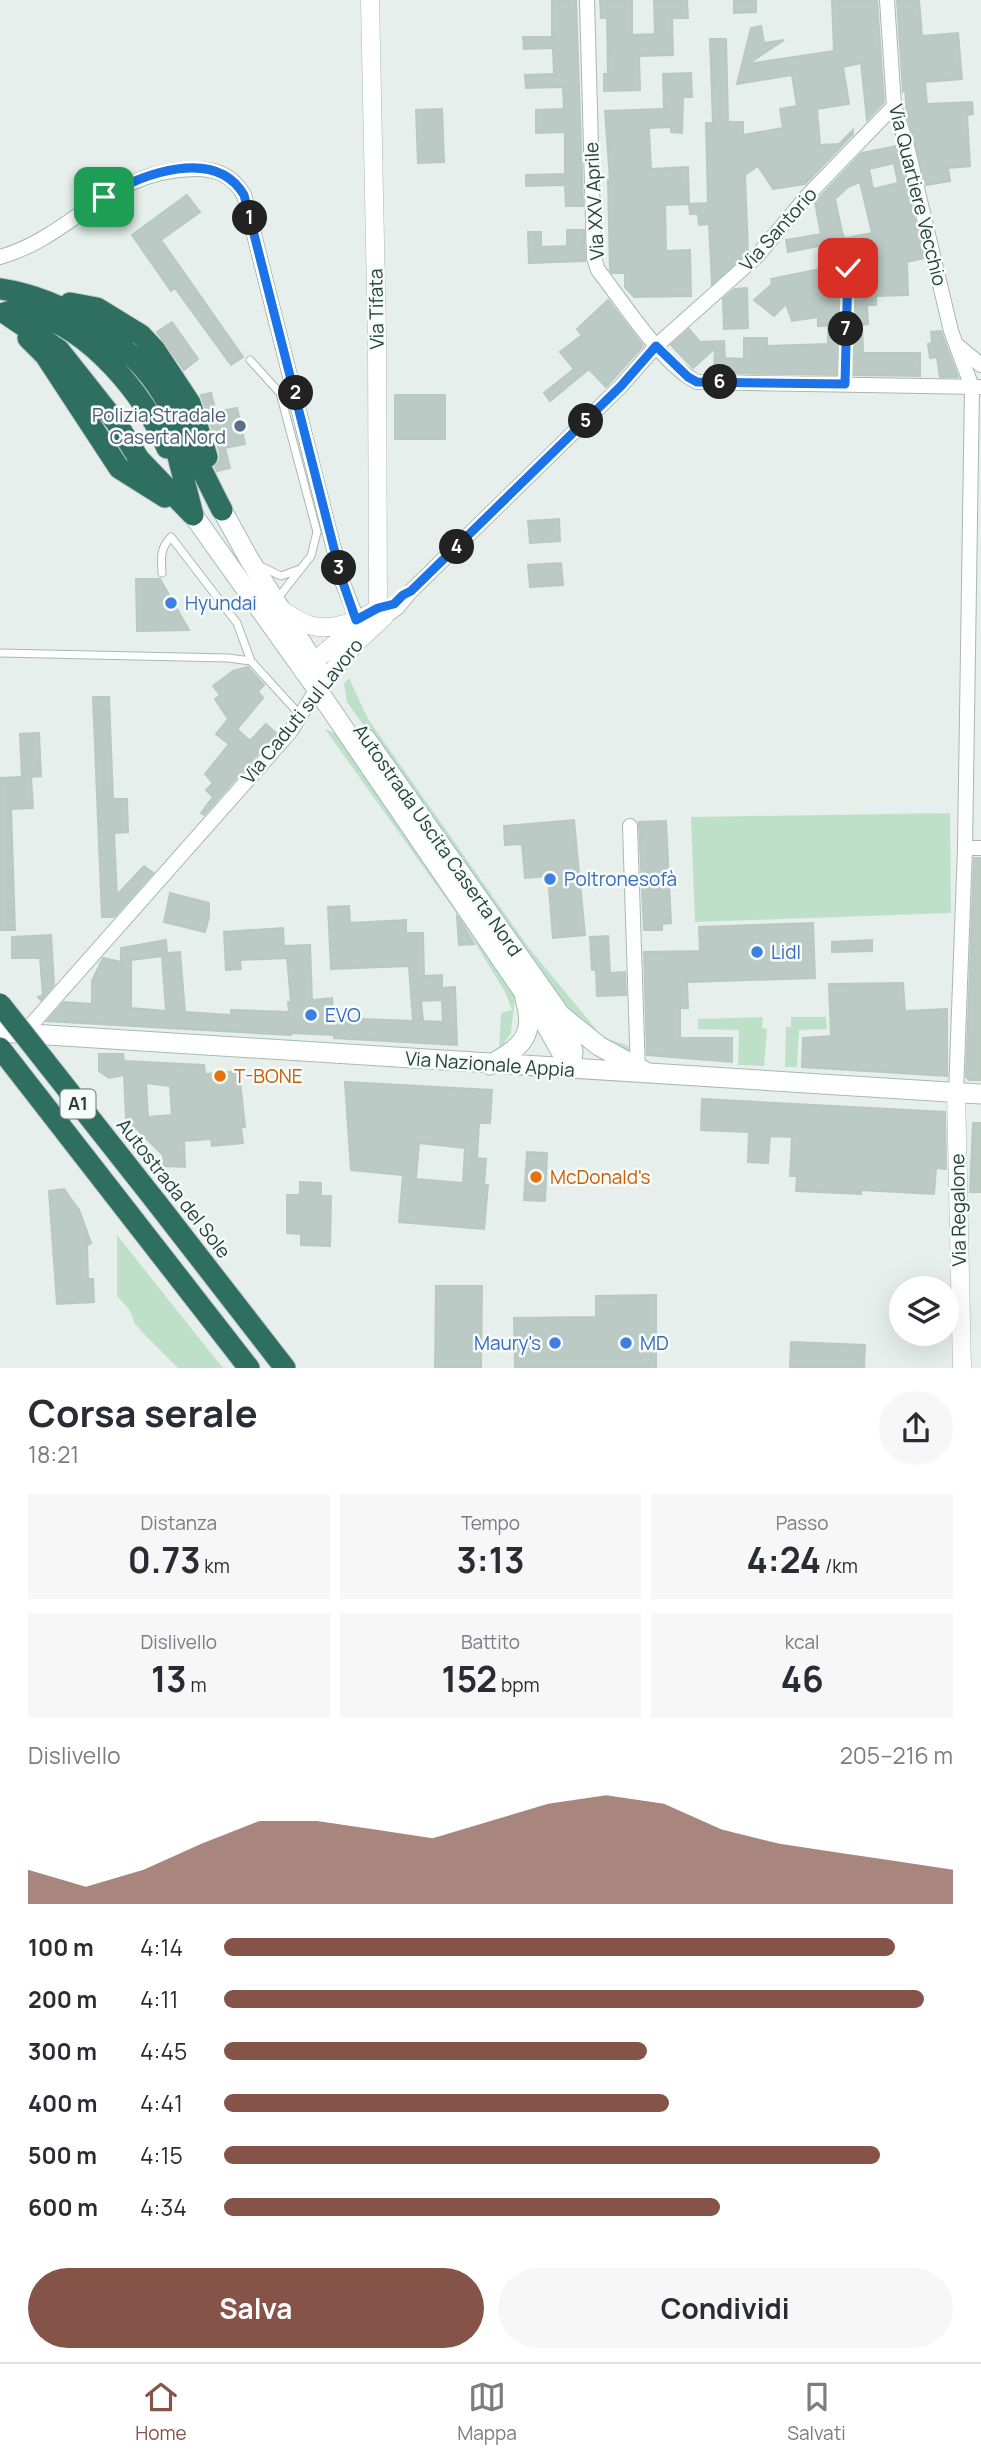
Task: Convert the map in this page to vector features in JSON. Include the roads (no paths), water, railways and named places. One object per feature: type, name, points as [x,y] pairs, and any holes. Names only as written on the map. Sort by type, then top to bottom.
[{"type":"highway","points":[[0,289],[34,297],[87,320],[127,352],[162,392],[222,510]]},
{"type":"highway","points":[[2,312],[24,307],[38,309],[70,325],[117,358],[153,398],[174,441],[193,516]]},
{"type":"highway","points":[[2,312],[60,350],[116,422],[139,459],[193,516]]},
{"type":"highway","name":"Autostrada del Sole","points":[[0,1004],[285,1368]]},
{"type":"highway","name":"A1","points":[[0,1048],[137,1220],[249,1368]]},
{"type":"main road","name":"Autostrada Uscita Caserta Nord","points":[[222,510],[274,609]]},
{"type":"main road","name":"Autostrada Uscita Caserta Nord","points":[[193,516],[274,609],[562,1017]]},
{"type":"main road","name":"Autostrada Uscita Caserta Nord","points":[[317,672],[571,1069]]},
{"type":"main road","points":[[490,1065],[520,1045],[529,1030],[527,1008],[521,989]]},
{"type":"main road","points":[[562,1017],[573,1051],[571,1069]]},
{"type":"main road","points":[[562,1017],[599,1046],[643,1072]]},
{"type":"main road","name":"Via Nazionale Appia","points":[[0,1032],[981,1094]]},
{"type":"street","name":"Via Tifata","points":[[365,622],[377,353],[370,0]]},
{"type":"street","name":"Via XXV Aprile","points":[[587,0],[594,258],[598,270],[656,346],[688,377],[697,382],[977,387]]},
{"type":"street","name":"Via Quartiere Vecchio","points":[[887,0],[894,106],[957,345],[977,387]]},
{"type":"street","name":"Via Santorio","points":[[656,346],[757,256],[808,195],[894,106]]},
{"type":"street","points":[[0,257],[24,248],[127,183],[149,175],[206,169],[220,171],[239,187],[244,195],[290,366],[342,580],[365,622]]},
{"type":"street","points":[[957,345],[981,365]]},
{"type":"street","points":[[317,672],[365,622],[397,608],[411,591],[621,386],[656,346]]},
{"type":"street","points":[[956,1093],[977,387]]},
{"type":"street","name":"Autostrada Uscita Caserta Nord","points":[[274,609],[312,626],[365,622]]},
{"type":"street","name":"Via Caduti sul Lavoro","points":[[24,1033],[290,732],[300,715],[317,672]]},
{"type":"street","points":[[630,825],[643,1072]]},
{"type":"street","points":[[965,848],[981,848]]},
{"type":"street","name":"Via Regalone","points":[[956,1093],[962,1368]]},
{"type":"lane","points":[[845,384],[848,268],[867,265]]},
{"type":"lane","points":[[250,360],[259,374],[271,382],[279,393],[316,521],[315,545],[304,567],[274,609]]},
{"type":"lane","points":[[162,573],[161,555],[164,544],[171,537],[237,623],[251,661],[300,715]]},
{"type":"lane","points":[[249,559],[281,576],[304,567]]},
{"type":"lane","points":[[0,653],[228,658],[251,661]]},
{"type":"place","name":"Polizia Stradale Caserta Nord","points":[[240,426]]},
{"type":"place","name":"Hyundai","points":[[171,603]]},
{"type":"place","name":"Poltronesofà","points":[[550,879]]},
{"type":"place","name":"Lidl","points":[[757,952]]},
{"type":"place","name":"EVO","points":[[311,1015]]},
{"type":"place","name":"T-BONE","points":[[220,1076]]},
{"type":"place","name":"McDonald's","points":[[536,1177]]},
{"type":"place","name":"Maury's","points":[[555,1343]]},
{"type":"place","name":"MD","points":[[626,1343]]}]
